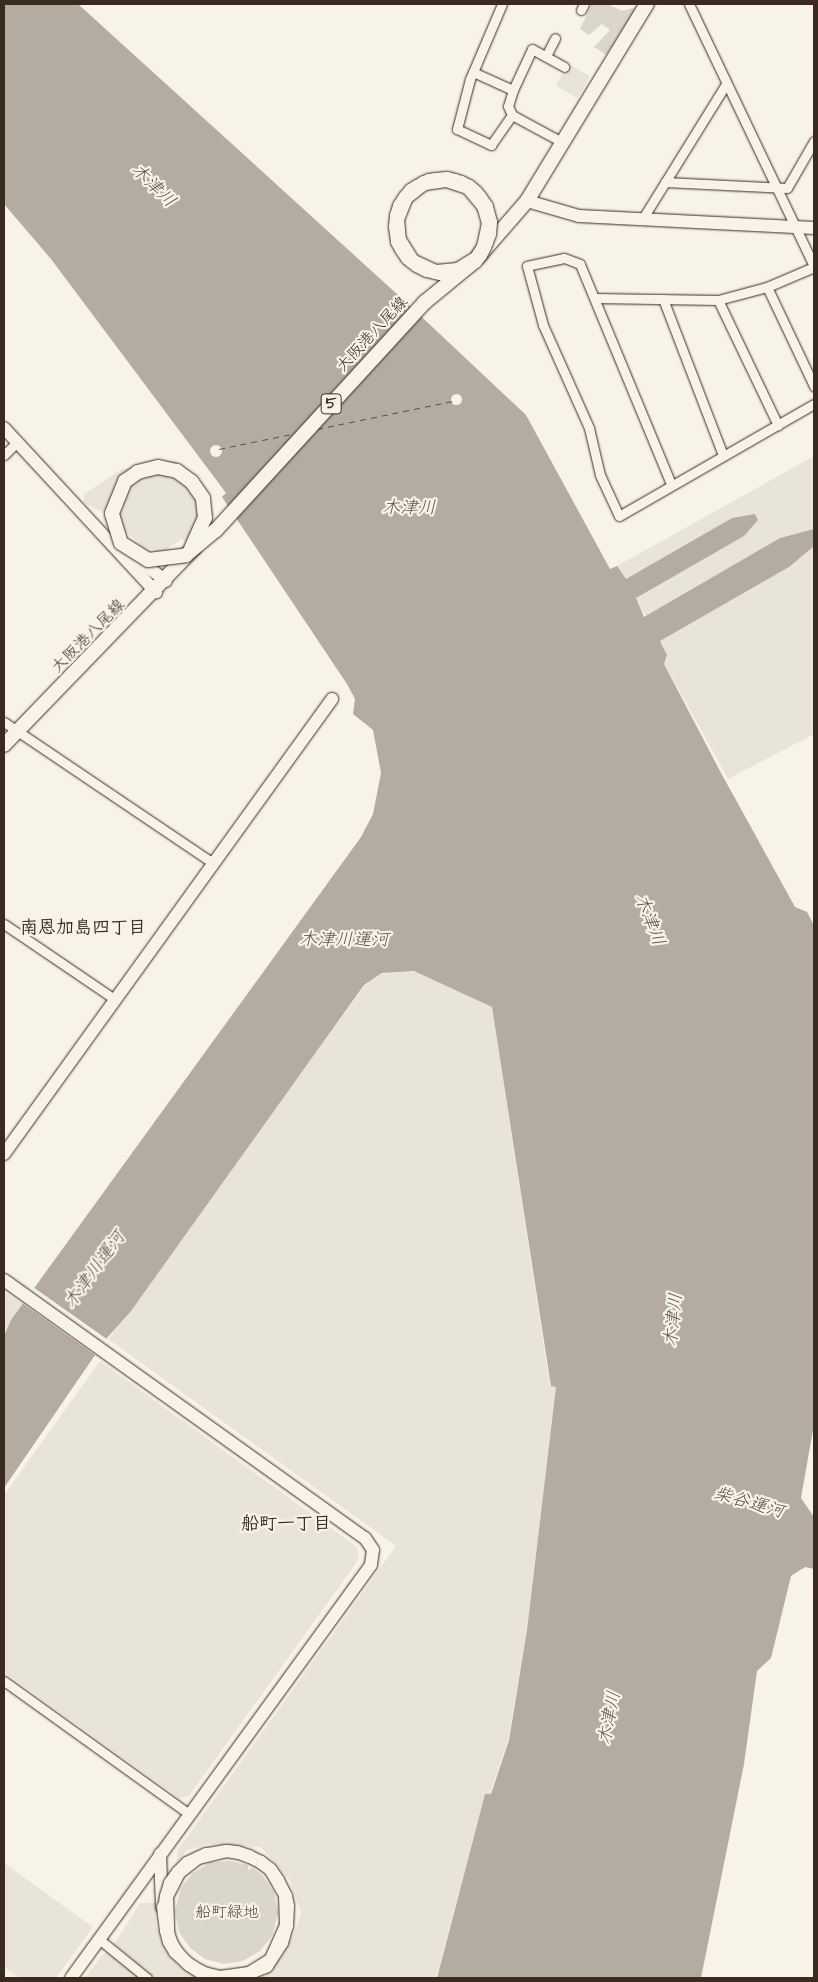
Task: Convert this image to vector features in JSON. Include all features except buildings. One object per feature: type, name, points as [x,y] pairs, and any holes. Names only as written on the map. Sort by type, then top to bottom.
[{"type":"main road","name":"大阪港八尾線","points":[[4,745],[156,592],[192,553],[195,546],[199,539],[203,527],[204,509],[195,486],[181,474],[158,468],[134,475],[118,492],[112,514],[118,537],[134,554],[159,560],[183,555],[190,551],[197,542],[199,538],[204,527],[205,508],[203,498],[198,489],[186,476],[177,471],[168,468],[158,467],[148,468],[138,472],[125,481],[120,488],[116,496],[112,510],[112,514],[113,527],[116,534],[121,543],[132,553],[141,557],[148,560],[166,561],[186,555],[190,551],[196,548],[201,544],[413,315],[475,261],[482,251],[486,242],[489,234],[489,218],[484,204],[469,187],[462,183],[447,179],[429,181],[411,191],[404,200],[400,206],[397,216],[396,227],[398,242],[408,258],[417,266],[430,271],[440,273],[458,270],[469,265],[475,261],[484,247],[489,223],[484,206],[468,188],[446,180],[424,184],[406,197],[397,219],[399,240],[412,261],[436,272],[458,270],[474,260],[527,200],[647,4]]},
{"type":"street","points":[[502,4],[473,72],[457,122],[459,131],[493,144],[512,115]]},
{"type":"street","points":[[595,298],[718,300],[767,287],[814,266],[779,188],[726,84],[689,4]]},
{"type":"street","points":[[546,56],[555,38]]},
{"type":"street","points":[[562,142],[512,115],[508,106],[530,50],[564,66]]},
{"type":"street","points":[[473,72],[513,90]]},
{"type":"street","points":[[644,218],[726,84]]},
{"type":"street","points":[[665,182],[787,188],[814,141]]},
{"type":"street","points":[[527,200],[579,216],[814,228]]},
{"type":"street","points":[[670,484],[580,264],[564,258],[527,266],[543,325],[589,428],[600,475],[619,516],[670,484],[814,404]]},
{"type":"street","points":[[767,287],[814,386]]},
{"type":"street","points":[[663,299],[723,455]]},
{"type":"street","points":[[718,300],[778,424]]},
{"type":"street","points":[[4,428],[156,592]]},
{"type":"street","points":[[4,455],[17,442]]},
{"type":"street","points":[[91,524],[166,581]]},
{"type":"street","points":[[4,1154],[332,699]]},
{"type":"street","points":[[4,722],[212,863]]},
{"type":"street","points":[[4,924],[116,1000]]},
{"type":"street","points":[[4,1280],[106,1351],[365,1538],[373,1550],[371,1564],[71,1978]]},
{"type":"street","points":[[4,1681],[189,1814]]},
{"type":"street","points":[[160,1854],[161,1900],[165,1929],[174,1950],[194,1966],[219,1975],[235,1975],[264,1963],[280,1940],[286,1910],[284,1893],[280,1886],[276,1878],[268,1868],[259,1860],[253,1857],[225,1849],[205,1852],[186,1861],[165,1894],[166,1931],[169,1942],[175,1952],[186,1962],[190,1965],[194,1968],[204,1973],[236,1977],[265,1965],[284,1935],[287,1905],[285,1895],[281,1888],[277,1879],[270,1869],[265,1866],[260,1862],[249,1856],[226,1850],[187,1863],[166,1896],[167,1932],[171,1943],[177,1952],[182,1958],[187,1963],[192,1966],[196,1969],[206,1974],[221,1978],[238,1978],[267,1966],[278,1953],[285,1936],[288,1906],[283,1889],[278,1880],[271,1870],[266,1866],[261,1862],[256,1860],[250,1857],[222,1852],[189,1864],[167,1897],[168,1933],[172,1944],[175,1949],[178,1954],[183,1959],[189,1965],[209,1978]]},
{"type":"street","points":[[99,1939],[147,1978]]},
{"type":"shaded area","points":[[568,64],[590,76],[578,98],[556,86]]},
{"type":"shaded area","points":[[814,456],[814,734],[728,779],[664,663],[667,655],[660,641],[617,566]]},
{"type":"shaded area","points":[[176,461],[200,481],[211,503],[210,529],[196,555],[182,539],[164,551],[144,548],[107,514],[84,503],[84,494],[122,469]]},
{"type":"shaded area","points":[[404,971],[421,973],[492,1007],[550,1386],[556,1387],[527,1630],[508,1740],[490,1794],[485,1794],[436,1978],[252,1978],[266,1976],[265,1972],[292,1939],[301,1913],[289,1879],[261,1847],[208,1844],[187,1850],[177,1862],[177,1851],[396,1546],[108,1339],[365,985],[382,974]]},
{"type":"shaded area","points":[[4,1292],[23,1304],[4,1336]]},
{"type":"shaded area","points":[[100,1361],[357,1547],[359,1559],[189,1796],[179,1798],[4,1672],[4,1495]]},
{"type":"shaded area","points":[[4,1863],[93,1927],[56,1978],[19,1978],[4,1967]]},
{"type":"shaded area","points":[[140,1903],[155,1903],[156,1925],[166,1951],[179,1966],[201,1978],[155,1978],[114,1944]]},
{"type":"shaded area","points":[[109,1953],[140,1978],[85,1978],[103,1954]]},
{"type":"green space","points":[[592,4],[608,4],[622,11],[637,7],[606,55],[594,47],[610,30],[602,24],[589,35],[580,29]]},
{"type":"green space","name":"船町緑地","points":[[229,1861],[248,1865],[248,1870],[253,1868],[263,1876],[274,1892],[278,1913],[272,1936],[260,1951],[243,1961],[224,1964],[205,1959],[190,1948],[179,1932],[175,1911],[181,1888],[193,1873],[210,1863]]},
{"type":"water","points":[[4,4],[78,4],[409,305],[526,415],[610,569],[617,566],[626,579],[732,518],[755,514],[758,520],[744,536],[636,598],[644,617],[780,538],[814,529],[814,546],[789,567],[660,641],[667,655],[664,664],[721,773],[795,907],[807,912],[814,925],[814,1424],[801,1498],[814,1517],[814,1569],[805,1567],[791,1576],[771,1658],[757,1671],[744,1764],[701,1978],[437,1978],[485,1794],[491,1794],[509,1740],[527,1630],[556,1387],[551,1386],[492,1007],[414,971],[382,973],[364,985],[131,1311],[106,1339],[4,1488],[4,1336],[11,1320],[361,837],[373,814],[381,773],[373,730],[353,714],[355,699],[347,684],[222,497],[226,493],[51,259],[4,204]]},
{"type":"pier","points":[[456,393],[462,399],[456,405],[450,399]]},
{"type":"pier","points":[[216,445],[222,451],[216,457],[210,451]]},
{"type":"pier","points":[[33,1287],[108,1340],[99,1358],[22,1303]]},
{"type":"ferry route","points":[[317,429],[454,401]]},
{"type":"ferry route","points":[[219,449],[296,433]]},
{"type":"district","name":"南恩加島四丁目","points":[[83,928]]},
{"type":"district","name":"船町一丁目","points":[[286,1524]]},
{"type":"water label","name":"木津川","points":[[153,186]]},
{"type":"water label","name":"木津川","points":[[409,508]]},
{"type":"water label","name":"木津川","points":[[649,920]]},
{"type":"water label","name":"木津川運河","points":[[344,940]]},
{"type":"water label","name":"木津川運河","points":[[95,1270]]},
{"type":"water label","name":"木津川","points":[[674,1320]]},
{"type":"water label","name":"柴谷運河","points":[[749,1503]]},
{"type":"water label","name":"木津川","points":[[610,1718]]}]
